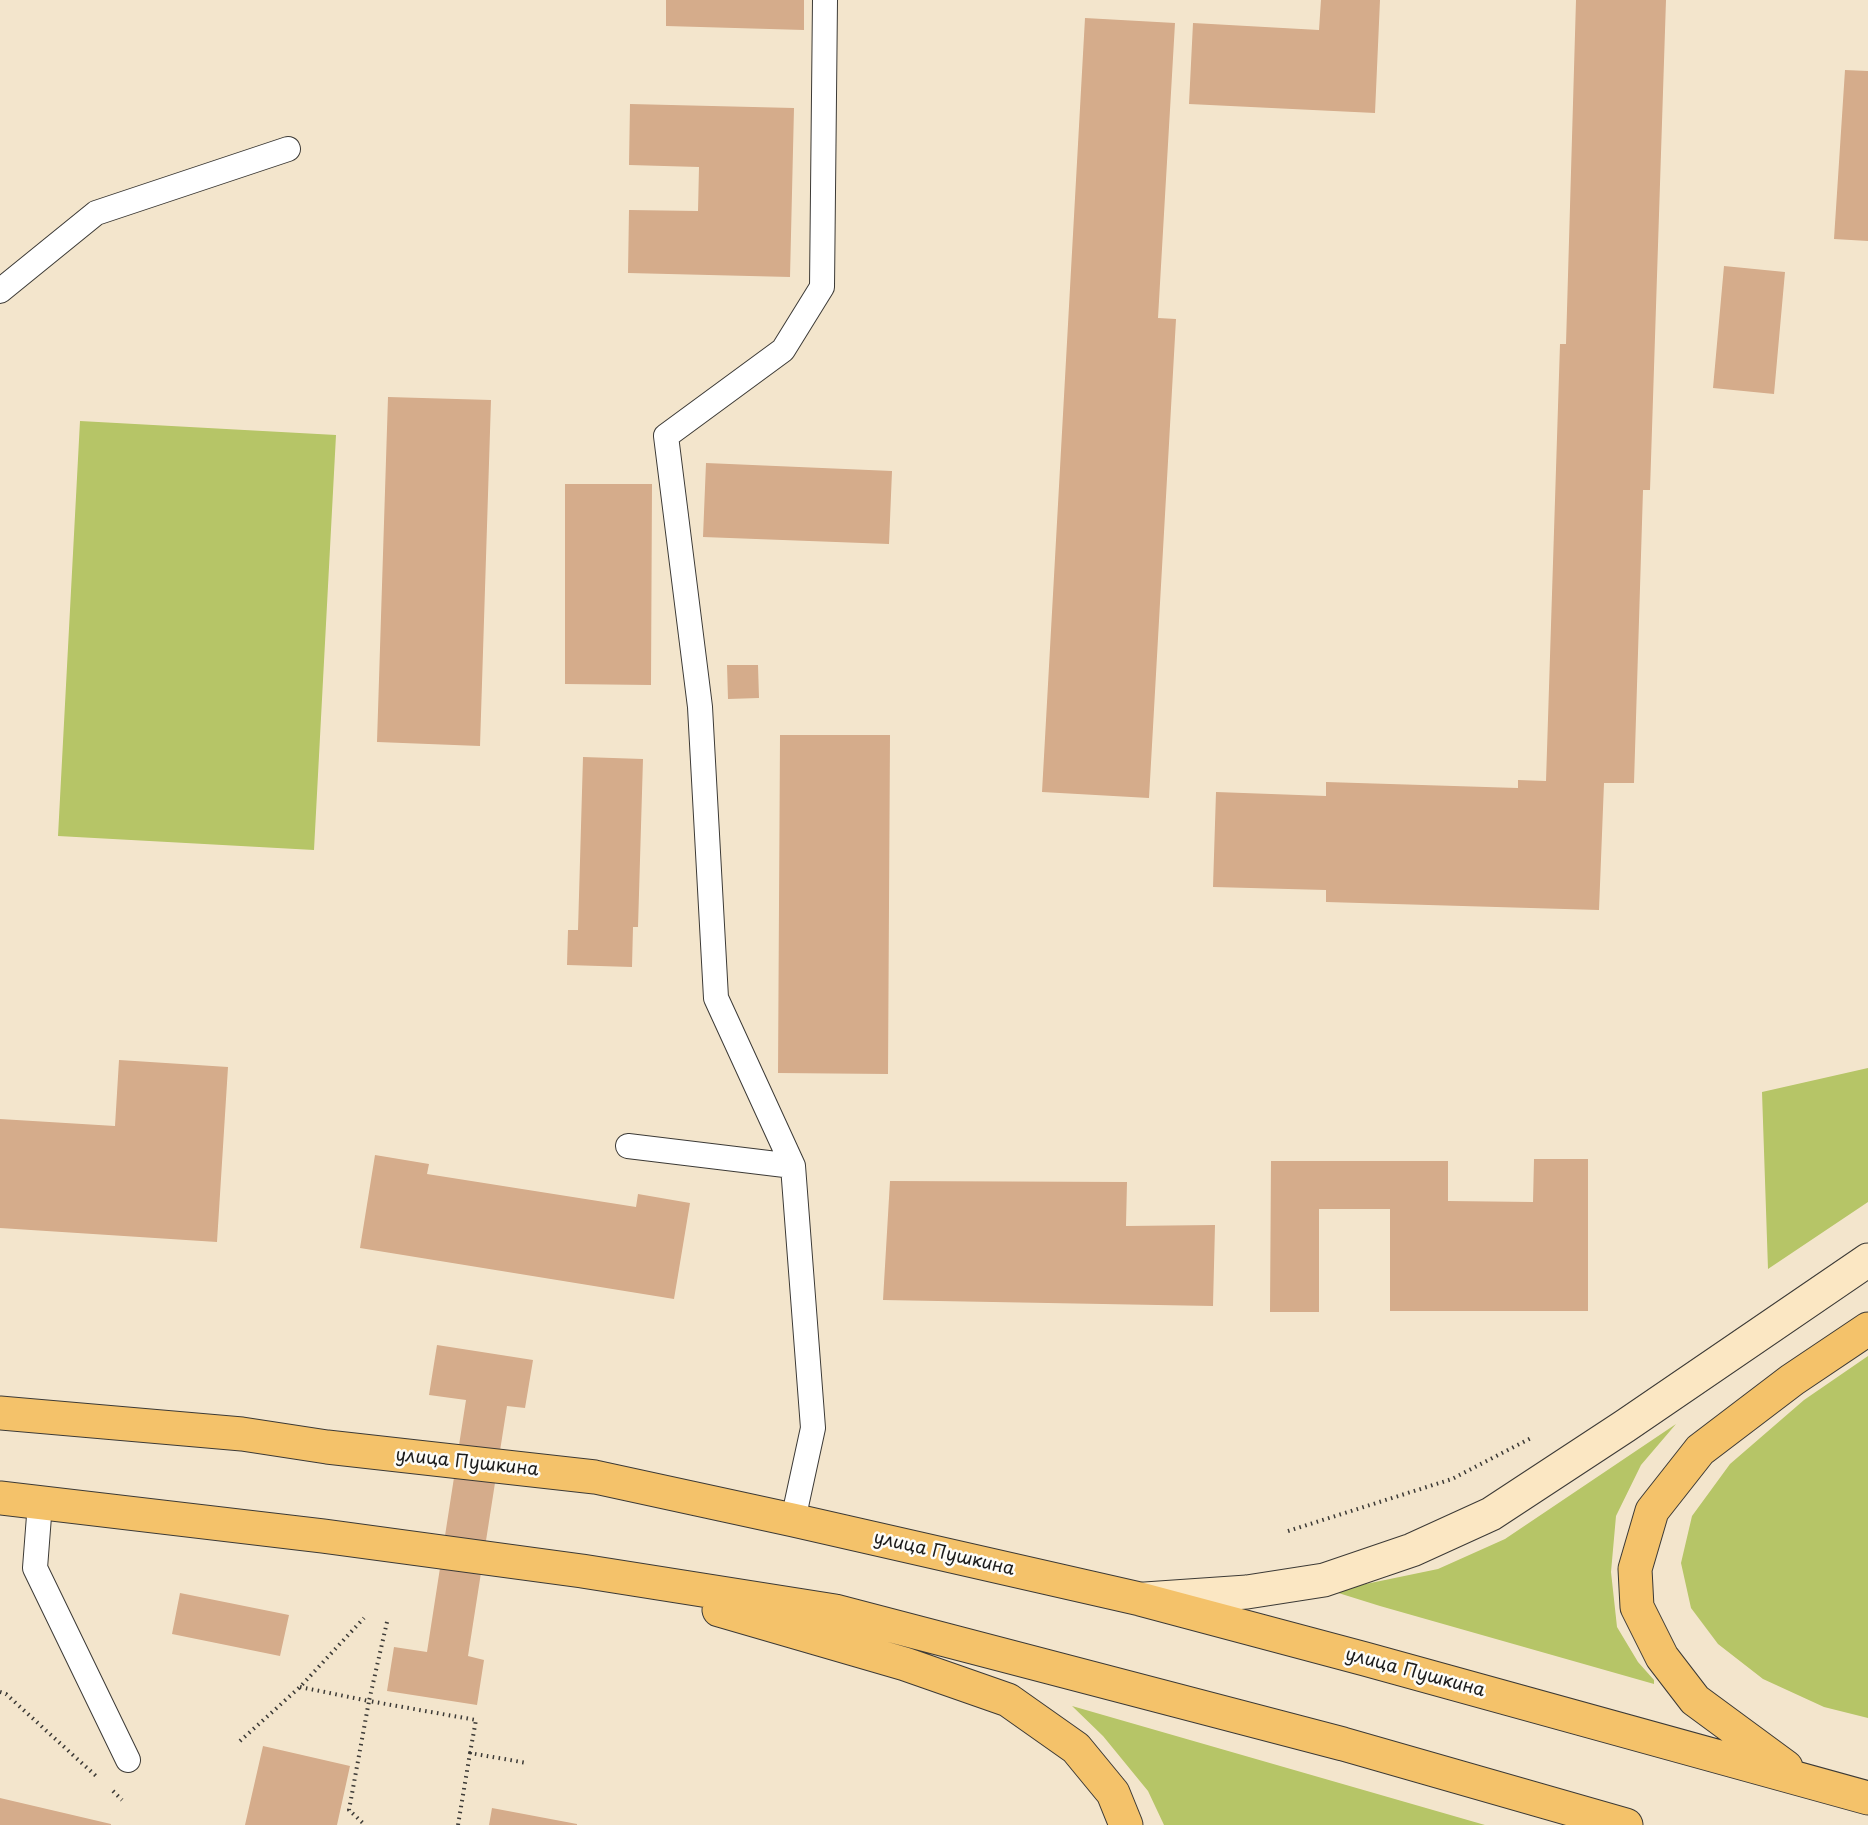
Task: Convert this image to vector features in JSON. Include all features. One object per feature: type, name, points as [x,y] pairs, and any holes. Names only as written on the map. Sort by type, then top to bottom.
[{"type":"main road","points":[[1140,1599],[1247,1592],[1324,1580],[1412,1550],[1491,1514],[1625,1426],[1868,1260]]},
{"type":"main road","points":[[1802,1779],[1695,1700],[1662,1658],[1637,1607],[1635,1569],[1652,1511],[1700,1450],[1792,1380],[1868,1329]]},
{"type":"main road","name":"улица Пушкина","points":[[0,1413],[242,1434],[327,1447],[596,1478],[1140,1599],[1868,1798]]},
{"type":"main road","points":[[0,1498],[323,1536],[582,1571],[835,1611],[1332,1741],[1626,1825]]},
{"type":"main road","points":[[582,1571],[905,1664],[1008,1700],[1076,1748],[1113,1793],[1126,1825]]},
{"type":"lane","points":[[793,1520],[813,1428],[793,1166],[716,998],[700,707],[666,436],[783,350],[822,287],[825,0]]},
{"type":"lane","points":[[0,291],[96,213],[288,149]]},
{"type":"lane","points":[[628,1146],[793,1166]]},
{"type":"lane","points":[[40,1503],[35,1568],[128,1760]]},
{"type":"path","points":[[1288,1531],[1452,1479],[1536,1436]]},
{"type":"path","points":[[240,1741],[300,1687],[363,1618]]},
{"type":"path","points":[[365,1825],[349,1810],[369,1701],[387,1622]]},
{"type":"path","points":[[300,1687],[476,1720],[458,1825]]},
{"type":"path","points":[[0,1692],[6,1694],[97,1777]]},
{"type":"path","points":[[470,1753],[527,1763]]},
{"type":"path","points":[[106,1785],[122,1800]]},
{"type":"green space","points":[[80,421],[336,435],[314,850],[58,836]]},
{"type":"green space","points":[[1868,1068],[1868,1202],[1768,1269],[1762,1092]]},
{"type":"green space","points":[[1868,1356],[1868,1718],[1824,1707],[1763,1679],[1718,1644],[1691,1608],[1681,1563],[1692,1516],[1730,1464],[1804,1400]]},
{"type":"green space","points":[[1676,1424],[1641,1465],[1616,1516],[1611,1572],[1617,1627],[1638,1662],[1654,1680],[1654,1684],[1332,1591],[1438,1569],[1505,1539]]},
{"type":"green space","points":[[1072,1706],[1485,1825],[1164,1825],[1148,1791],[1103,1736]]},
{"type":"building","points":[[666,0],[804,0],[804,30],[666,26]]},
{"type":"building","points":[[1321,0],[1380,0],[1375,113],[1189,104],[1193,23],[1319,30]]},
{"type":"building","points":[[1576,0],[1666,0],[1650,490],[1643,490],[1634,783],[1604,783],[1599,910],[1326,902],[1326,890],[1213,887],[1216,792],[1326,796],[1326,782],[1518,788],[1518,780],[1546,781],[1560,344],[1566,344]]},
{"type":"building","points":[[1085,18],[1175,23],[1158,318],[1176,319],[1149,798],[1042,792]]},
{"type":"building","points":[[1845,70],[1868,71],[1868,241],[1834,239]]},
{"type":"building","points":[[630,104],[794,108],[790,277],[628,273],[629,210],[698,211],[699,167],[629,165]]},
{"type":"building","points":[[1724,266],[1785,272],[1774,394],[1713,388]]},
{"type":"building","points":[[388,397],[491,400],[480,746],[377,742]]},
{"type":"building","points":[[706,463],[892,471],[889,544],[703,537]]},
{"type":"building","points":[[565,484],[652,484],[651,685],[565,684]]},
{"type":"building","points":[[727,665],[758,665],[759,698],[728,699]]},
{"type":"building","points":[[780,735],[890,735],[888,1074],[778,1073]]},
{"type":"building","points":[[583,757],[643,759],[638,927],[633,927],[632,967],[567,965],[568,930],[578,930]]},
{"type":"building","points":[[119,1060],[228,1067],[217,1242],[0,1228],[0,1119],[115,1126]]},
{"type":"building","points":[[375,1155],[429,1164],[427,1174],[636,1207],[638,1194],[690,1203],[674,1299],[360,1248]]},
{"type":"building","points":[[1534,1159],[1588,1159],[1588,1311],[1390,1311],[1390,1209],[1319,1209],[1319,1312],[1270,1312],[1271,1161],[1448,1161],[1448,1201],[1533,1202]]},
{"type":"building","points":[[890,1181],[1127,1182],[1126,1226],[1215,1225],[1213,1306],[883,1300]]},
{"type":"building","points":[[437,1345],[533,1360],[525,1408],[507,1406],[468,1656],[484,1660],[477,1705],[387,1691],[394,1647],[427,1652],[466,1400],[429,1395]]},
{"type":"building","points":[[180,1593],[289,1615],[280,1656],[172,1634]]},
{"type":"building","points":[[263,1746],[350,1766],[337,1825],[245,1825]]},
{"type":"building","points":[[0,1798],[111,1824],[111,1825],[0,1825]]},
{"type":"building","points":[[492,1808],[577,1824],[577,1825],[489,1825]]}]
